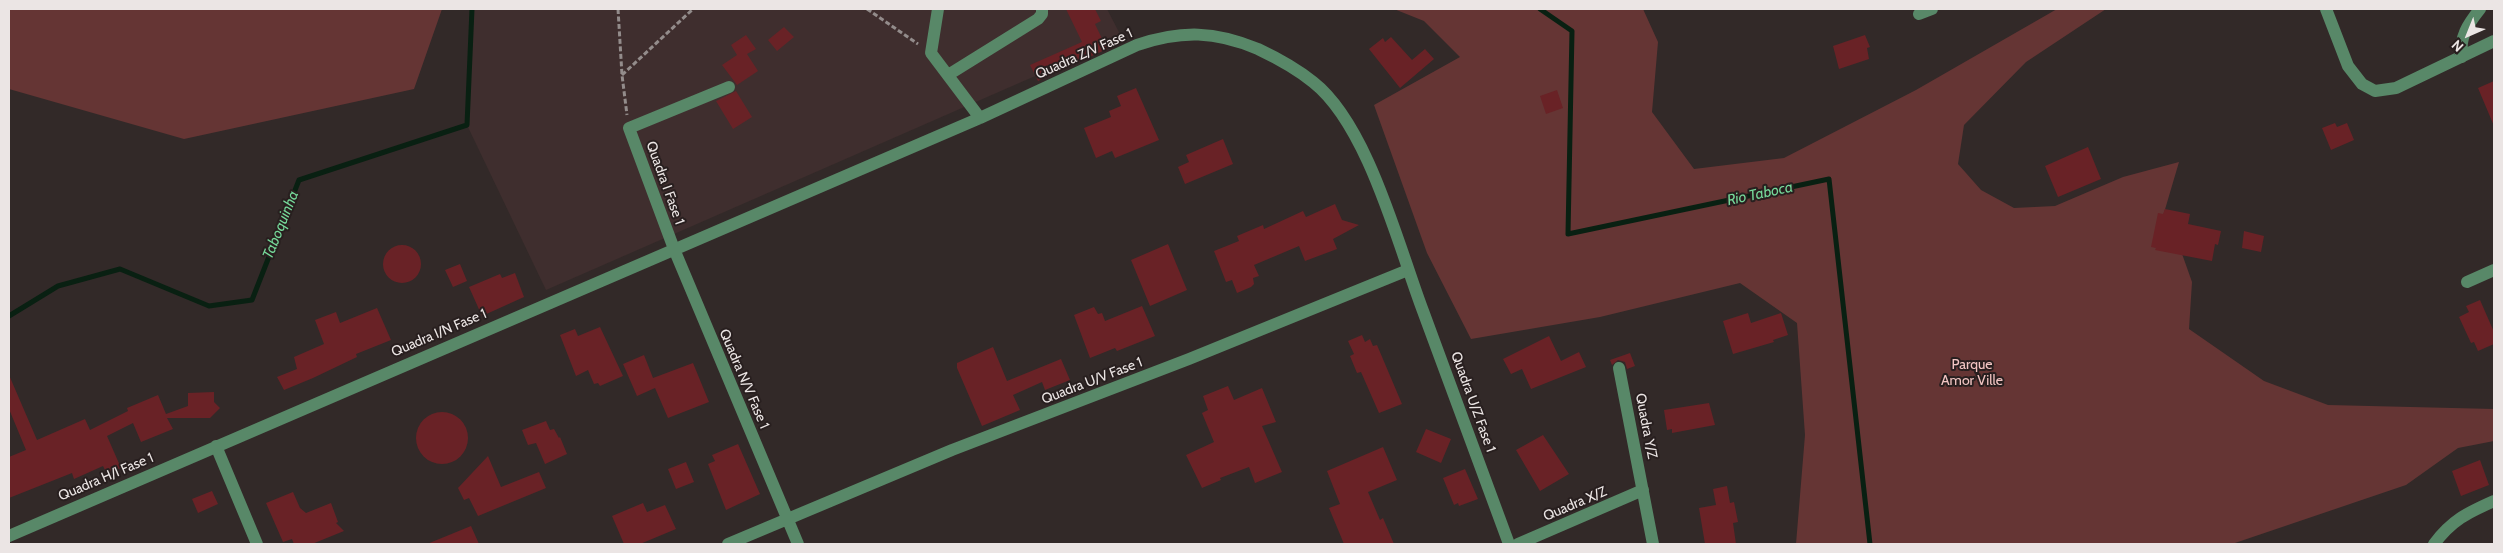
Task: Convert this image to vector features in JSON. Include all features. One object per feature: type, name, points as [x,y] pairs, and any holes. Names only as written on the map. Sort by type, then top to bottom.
[{"type":"street","points":[[938,9],[931,53],[980,118]]},
{"type":"street","points":[[948,76],[1038,19],[1042,14],[1042,9]]},
{"type":"street","points":[[1919,14],[1932,9]]},
{"type":"street","points":[[2326,9],[2348,66],[2362,84],[2376,91],[2396,88],[2494,41]]},
{"type":"street","points":[[2462,57],[2460,45],[2467,26],[2480,9]]},
{"type":"street","name":"Quadra Z/V Fase 1","points":[[674,249],[980,118],[1157,39],[1189,34],[1217,36],[1239,42],[1275,58],[1314,82],[1328,96],[1348,123],[1384,200],[1408,270]]},
{"type":"street","points":[[629,128],[729,87]]},
{"type":"street","name":"Quadra I Fase 1","points":[[629,128],[674,249]]},
{"type":"street","name":"Quadra I/N Fase 1","points":[[216,446],[674,249]]},
{"type":"street","name":"Quadra N/V Fase 1","points":[[674,249],[798,544]]},
{"type":"street","name":"Quadra U/V Fase 1","points":[[728,544],[952,450],[1190,359],[1408,270]]},
{"type":"street","name":"Quadra U/Z Fase 1","points":[[1408,270],[1509,544]]},
{"type":"street","points":[[2467,282],[2494,270]]},
{"type":"street","name":"Quadra Y/Z","points":[[1619,368],[1654,544]]},
{"type":"street","points":[[216,446],[257,544]]},
{"type":"street","name":"Quadra H/I Fase 1","points":[[9,536],[216,446]]},
{"type":"street","name":"Quadra X/Z","points":[[1518,544],[1643,490]]},
{"type":"street","points":[[2434,544],[2446,528],[2464,514],[2494,501]]},
{"type":"path","points":[[618,9],[622,75],[629,128]]},
{"type":"path","points":[[622,75],[693,9]]},
{"type":"path","points":[[867,9],[931,53]]},
{"type":"shaded area","points":[[472,9],[1107,9],[1122,38],[546,290],[467,125]]},
{"type":"green space","points":[[9,9],[442,9],[414,89],[184,139],[9,89]]},
{"type":"green space","name":"Parque Amor Ville","points":[[1394,9],[1643,9],[1658,42],[1652,112],[1694,169],[1784,158],[1916,90],[2057,9],[2106,9],[2026,62],[1964,125],[1958,164],[1981,190],[2014,208],[2055,206],[2123,177],[2179,162],[2161,223],[2181,251],[2192,282],[2189,329],[2264,381],[2328,405],[2494,409],[2494,441],[2458,448],[2406,485],[2232,544],[1796,544],[1805,435],[1797,323],[1740,283],[1600,317],[1471,339],[1427,253],[1374,105],[1460,57],[1424,21]]},
{"type":"building","points":[[1066,9],[1095,9],[1101,21],[1095,24],[1107,49],[1038,81],[1030,65],[1082,42]]},
{"type":"building","points":[[784,27],[794,37],[777,51],[768,40]]},
{"type":"building","points":[[746,35],[756,49],[747,54],[758,71],[737,85],[722,65],[737,55],[731,45]]},
{"type":"building","points":[[1865,35],[1870,47],[1867,48],[1869,59],[1839,69],[1833,46]]},
{"type":"building","points":[[1391,37],[1412,60],[1425,49],[1434,59],[1400,88],[1369,49],[1383,38],[1385,42]]},
{"type":"building","points":[[2494,81],[2494,126],[2478,88]]},
{"type":"building","points":[[1136,88],[1159,140],[1115,158],[1112,151],[1096,158],[1084,128],[1111,117],[1109,111],[1121,106],[1117,96]]},
{"type":"building","points":[[1557,90],[1563,108],[1546,114],[1540,96]]},
{"type":"building","points":[[736,91],[752,117],[733,129],[716,101]]},
{"type":"building","points":[[2335,123],[2337,127],[2347,123],[2354,140],[2331,150],[2322,128]]},
{"type":"building","points":[[1223,139],[1233,164],[1185,184],[1178,167],[1189,162],[1186,155]]},
{"type":"building","points":[[2088,147],[2101,179],[2058,197],[2045,166]]},
{"type":"building","points":[[1335,204],[1342,220],[1359,225],[1333,239],[1337,249],[1305,261],[1299,246],[1254,265],[1259,276],[1253,278],[1254,284],[1251,287],[1237,293],[1232,280],[1226,282],[1214,251],[1239,241],[1237,236],[1263,225],[1264,229],[1303,211],[1306,217]]},
{"type":"building","points":[[2165,209],[2190,214],[2188,224],[2221,231],[2218,245],[2215,244],[2212,261],[2155,250],[2156,248],[2151,247],[2158,213],[2163,214]]},
{"type":"building","points":[[2244,231],[2264,236],[2261,252],[2242,248]]},
{"type":"building","points":[[1168,244],[1187,290],[1150,306],[1131,260]]},
{"type":"building","points":[[402,245],[416,250],[421,264],[416,278],[402,283],[388,278],[383,264],[388,250]]},
{"type":"building","points":[[460,264],[467,281],[453,287],[445,270]]},
{"type":"building","points":[[515,273],[524,297],[482,316],[469,287],[500,274],[502,278]]},
{"type":"building","points":[[2480,300],[2494,332],[2494,344],[2478,351],[2474,342],[2471,343],[2459,317],[2469,312],[2466,306]]},
{"type":"building","points":[[1142,306],[1155,336],[1117,351],[1115,348],[1090,358],[1074,315],[1094,307],[1098,314],[1102,313],[1105,321]]},
{"type":"building","points":[[377,308],[391,340],[356,354],[357,357],[284,390],[277,377],[297,369],[294,357],[324,344],[315,320],[336,312],[340,323]]},
{"type":"building","points":[[1748,313],[1751,323],[1781,313],[1788,335],[1773,340],[1774,342],[1733,354],[1723,321]]},
{"type":"building","points":[[600,327],[623,376],[600,386],[598,383],[594,384],[588,370],[576,376],[560,335],[575,329],[578,336]]},
{"type":"building","points":[[1362,335],[1365,342],[1370,339],[1373,346],[1377,345],[1402,404],[1379,413],[1361,372],[1357,373],[1350,356],[1354,354],[1348,341]]},
{"type":"building","points":[[1549,336],[1561,361],[1579,352],[1586,367],[1531,389],[1522,369],[1511,374],[1503,359]]},
{"type":"building","points":[[993,347],[1007,381],[1061,359],[1070,380],[1045,390],[1042,382],[1013,395],[1020,410],[982,426],[957,368],[957,363]]},
{"type":"building","points":[[1630,353],[1635,366],[1627,369],[1625,362],[1618,360],[1612,365],[1610,360]]},
{"type":"building","points":[[644,355],[653,378],[693,363],[709,402],[668,418],[655,388],[637,396],[623,364]]},
{"type":"building","points":[[9,375],[37,440],[85,419],[90,430],[128,411],[127,408],[158,395],[166,414],[188,406],[188,393],[214,392],[214,402],[220,408],[210,418],[167,418],[173,429],[141,442],[133,423],[107,436],[121,468],[107,474],[103,466],[74,479],[72,473],[9,498],[9,457],[26,450],[9,409]]},
{"type":"building","points":[[1228,386],[1234,400],[1262,388],[1276,422],[1262,426],[1282,472],[1255,483],[1249,467],[1220,478],[1221,480],[1202,488],[1186,455],[1214,442],[1202,413],[1208,410],[1203,396]]},
{"type":"building","points":[[1709,403],[1715,425],[1672,433],[1672,429],[1667,430],[1664,410]]},
{"type":"building","points":[[437,412],[447,412],[461,419],[468,433],[468,443],[461,457],[447,464],[437,464],[427,460],[420,453],[416,443],[416,433],[420,423],[427,416]]},
{"type":"building","points":[[546,421],[550,430],[554,429],[560,437],[567,454],[545,464],[536,443],[528,445],[522,430]]},
{"type":"building","points":[[1426,429],[1451,439],[1441,463],[1416,452]]},
{"type":"building","points":[[1543,435],[1569,474],[1540,491],[1516,450]]},
{"type":"building","points":[[738,444],[760,494],[726,510],[708,464],[715,461],[712,455]]},
{"type":"building","points":[[1383,447],[1397,480],[1368,492],[1380,520],[1383,518],[1394,544],[1344,544],[1329,508],[1340,504],[1327,471]]},
{"type":"building","points":[[488,456],[501,487],[539,472],[546,488],[478,516],[469,498],[464,500],[458,488]]},
{"type":"building","points":[[2480,460],[2489,485],[2461,496],[2452,471]]},
{"type":"building","points":[[686,462],[694,482],[676,489],[668,469]]},
{"type":"building","points":[[1465,469],[1478,499],[1459,506],[1458,503],[1454,505],[1443,478]]},
{"type":"building","points":[[1727,486],[1730,503],[1734,502],[1738,522],[1733,523],[1736,544],[1705,544],[1699,508],[1716,505],[1713,489]]},
{"type":"building","points":[[212,491],[218,504],[198,513],[192,499]]},
{"type":"building","points":[[293,492],[300,508],[306,513],[331,503],[338,522],[336,523],[344,531],[312,544],[294,544],[292,539],[283,542],[266,503]]},
{"type":"building","points":[[643,503],[647,512],[665,505],[676,529],[640,544],[624,544],[612,516]]},
{"type":"building","points":[[471,526],[479,544],[427,544]]},
{"type":"waterway","name":"Taboquinha","points":[[9,316],[58,286],[120,269],[209,306],[252,300],[299,180],[467,125],[472,9]]},
{"type":"waterway","name":"Rio Taboca","points":[[1540,9],[1572,31],[1568,234],[1829,179],[1870,544]]}]
